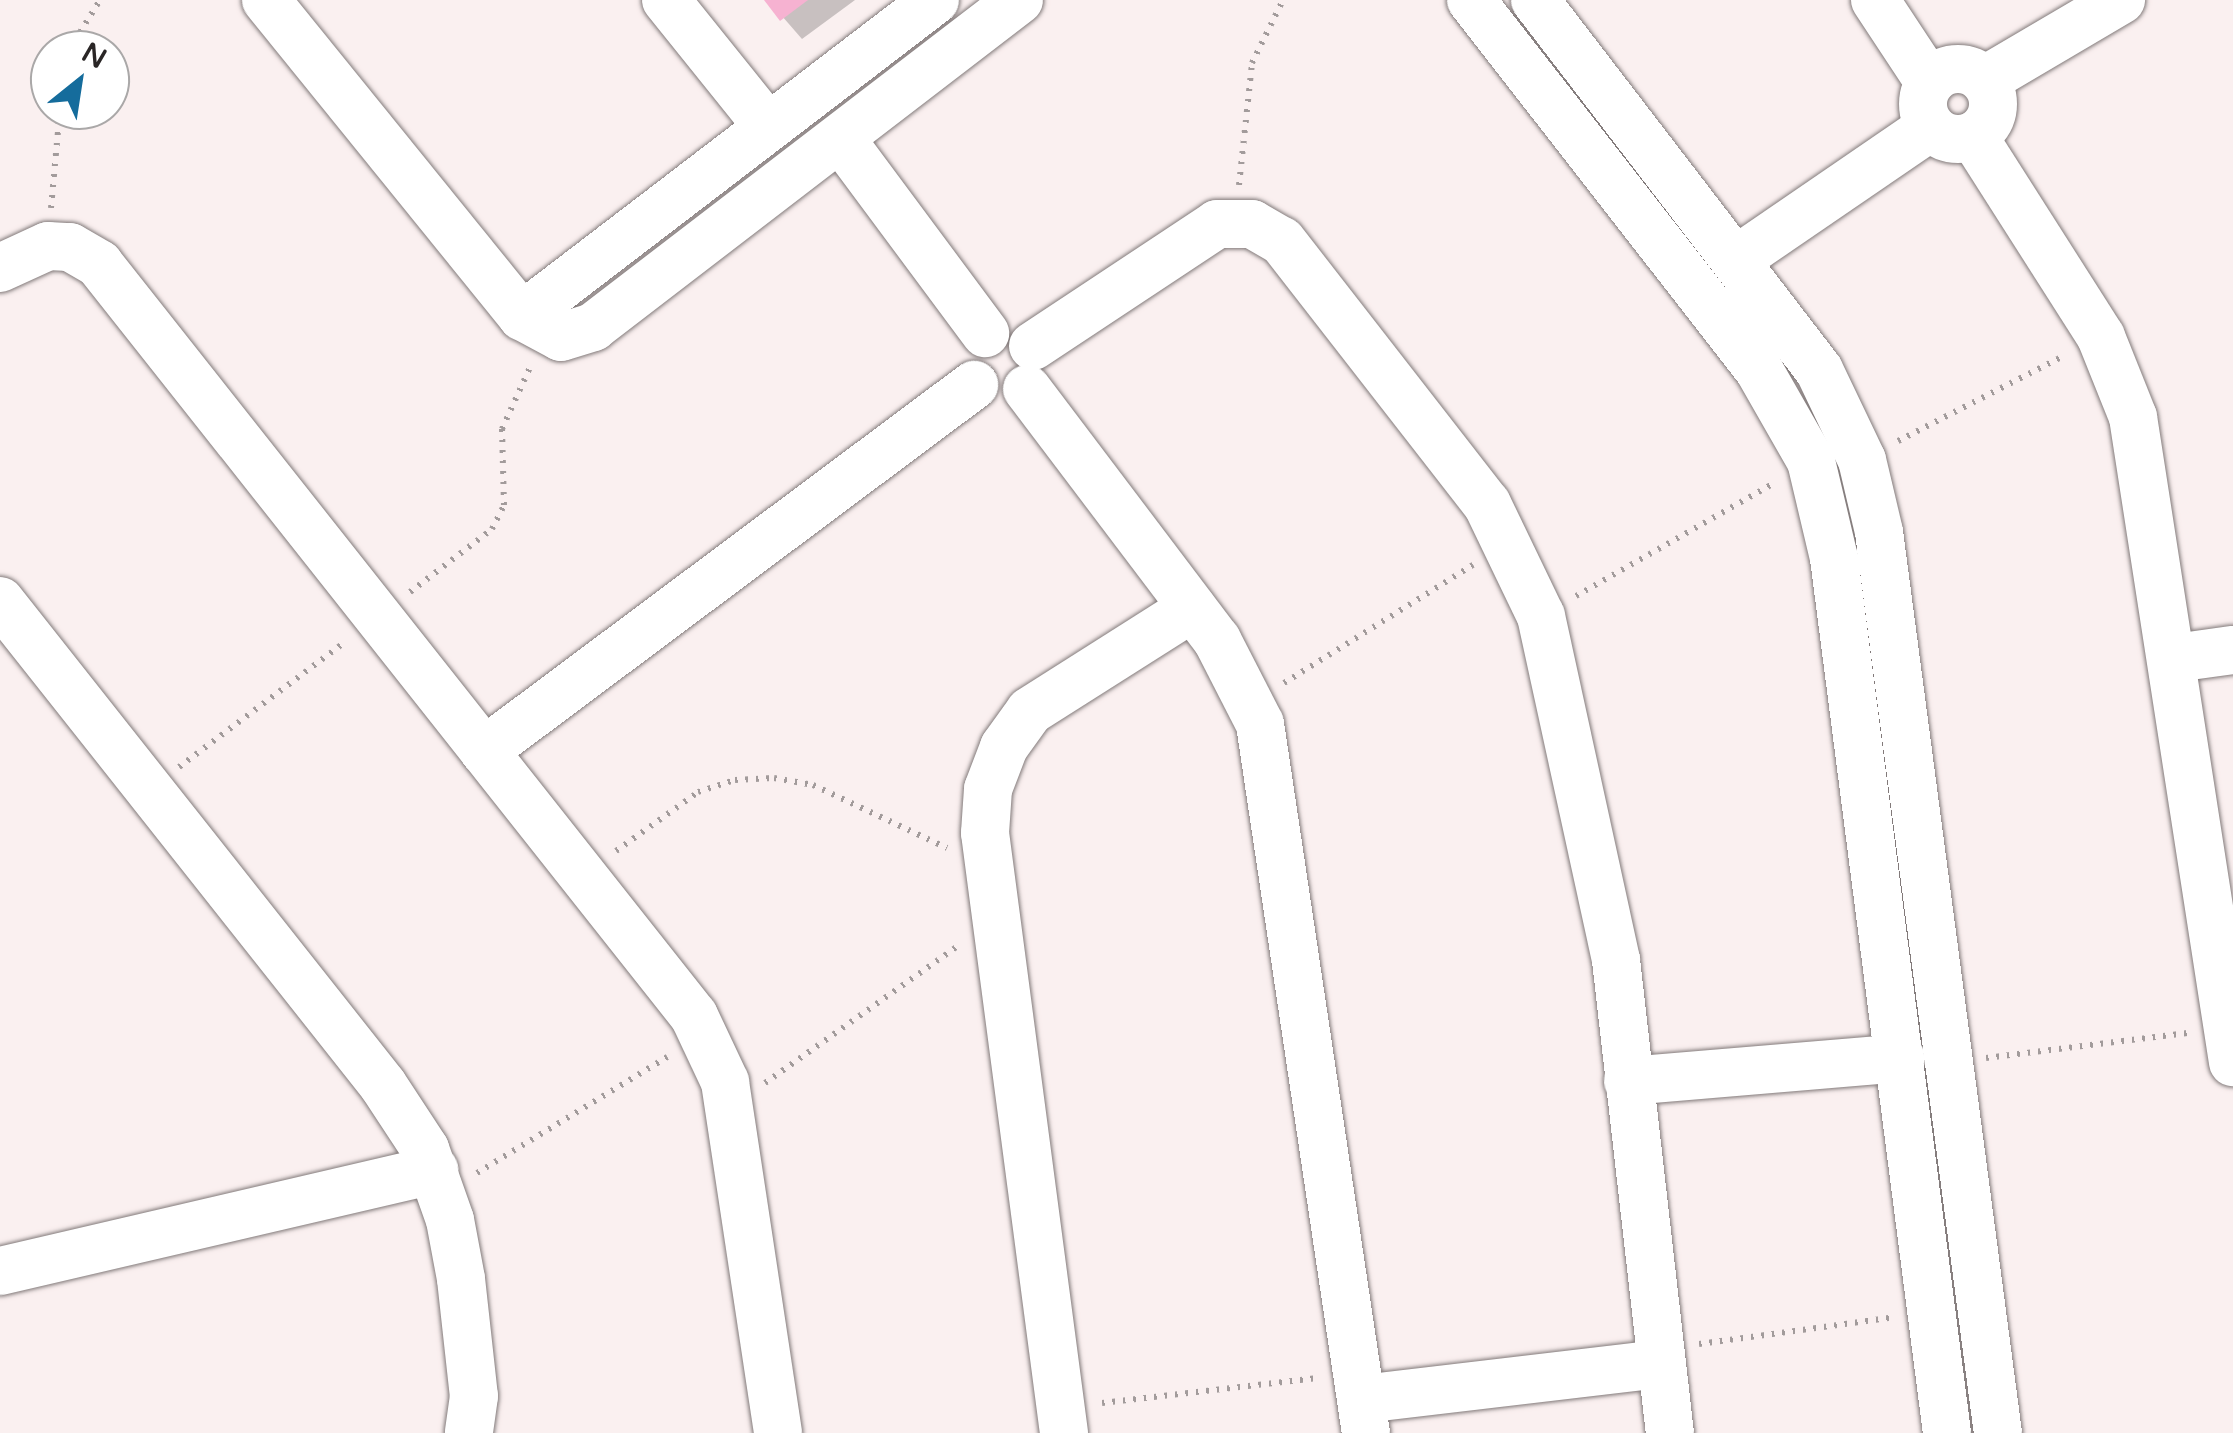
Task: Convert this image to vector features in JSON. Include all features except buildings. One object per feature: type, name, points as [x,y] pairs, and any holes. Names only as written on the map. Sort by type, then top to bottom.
[{"type":"street","points":[[266,0],[522,316],[561,337],[593,328],[1019,0]]},
{"type":"street","points":[[666,0],[768,128]]},
{"type":"street","points":[[522,316],[934,0]]},
{"type":"street","points":[[1471,0],[1759,370],[1812,461],[1826,512],[1947,1429],[1997,1425],[1879,532],[1862,460],[1819,370],[1535,0]]},
{"type":"street","points":[[1875,0],[1944,115],[2101,337],[2133,417],[2175,658],[2230,1045]]},
{"type":"street","points":[[1736,260],[1944,115],[1994,104],[1985,80],[2121,0]]},
{"type":"street","points":[[841,138],[985,333]]},
{"type":"street","points":[[1659,1357],[1362,1402],[1264,754],[1250,704],[1192,608],[1030,368],[1012,330],[985,333],[968,356],[974,384],[1000,399],[1030,368],[1203,232],[1234,220],[1282,241],[1487,504],[1541,616],[1616,960],[1670,1433]]},
{"type":"street","points":[[0,268],[48,246],[70,247],[99,264],[705,1034],[728,1109],[778,1433]]},
{"type":"street","points":[[484,751],[974,384]]},
{"type":"street","points":[[0,601],[383,1085],[438,1182],[468,1338],[474,1396],[468,1433]]},
{"type":"street","points":[[1063,1420],[996,919],[988,789],[1004,747],[1030,711],[1192,608]]},
{"type":"street","points":[[2175,658],[2233,650]]},
{"type":"street","points":[[1860,758],[1908,754]]},
{"type":"street","points":[[1628,1081],[1901,1058]]},
{"type":"street","points":[[0,1272],[438,1182]]},
{"type":"path","points":[[81,30],[100,0]]},
{"type":"path","points":[[1234,220],[1252,62],[1283,0]]},
{"type":"path","points":[[48,246],[58,130]]},
{"type":"path","points":[[1862,460],[2101,337]]},
{"type":"path","points":[[1541,616],[1812,461]]},
{"type":"path","points":[[1250,704],[1508,544]]},
{"type":"path","points":[[582,875],[698,792],[735,780],[774,778],[813,785],[990,867]]},
{"type":"path","points":[[728,1109],[996,919]]},
{"type":"path","points":[[438,1182],[705,1034]]},
{"type":"path","points":[[1950,1063],[2230,1045]]},
{"type":"path","points":[[1659,1357],[1932,1312]]},
{"type":"path","points":[[1063,1420],[1362,1402]]}]
